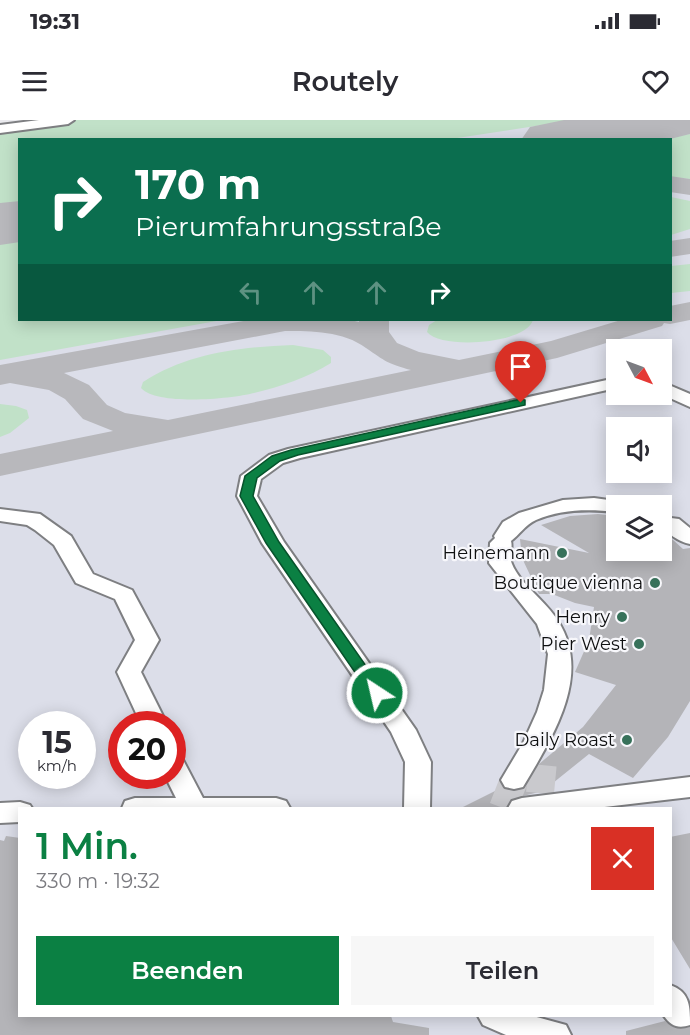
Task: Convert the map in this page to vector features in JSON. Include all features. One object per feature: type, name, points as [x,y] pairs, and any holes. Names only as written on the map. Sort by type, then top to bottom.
[{"type":"lane","points":[[0,129],[68,120]]},
{"type":"lane","points":[[417,807],[418,762],[403,730],[273,543],[247,496],[251,476],[276,459],[295,453],[606,384]]},
{"type":"lane","points":[[672,392],[690,400]]},
{"type":"lane","points":[[514,780],[540,752],[560,676],[558,654],[548,623],[500,563],[503,540],[511,527],[528,516],[546,509],[572,504],[606,506]]},
{"type":"lane","points":[[0,515],[32,519],[43,525],[63,541],[84,578],[124,595],[147,639],[129,672],[148,711]]},
{"type":"lane","points":[[672,526],[690,538]]},
{"type":"lane","points":[[539,802],[606,799],[690,787]]},
{"type":"lane","points":[[185,789],[194,807]]},
{"type":"lane","points":[[0,813],[18,812]]},
{"type":"lane","points":[[496,1017],[555,1035]]},
{"type":"shaded area","points":[[53,120],[690,120],[690,1035],[0,1035],[0,127]]},
{"type":"green space","points":[[73,120],[575,120],[457,138],[18,138],[18,203],[0,206],[0,130]]},
{"type":"green space","points":[[690,134],[690,179],[672,177],[672,138],[660,138]]},
{"type":"green space","points":[[672,197],[690,201],[690,229],[672,235]]},
{"type":"green space","points":[[18,240],[18,321],[216,321],[0,360],[0,243]]},
{"type":"green space","points":[[690,264],[690,291],[672,293],[672,266]]},
{"type":"green space","points":[[435,321],[532,321],[527,328],[516,335],[483,342],[449,341],[436,338],[427,332],[429,325]]},
{"type":"green space","points":[[293,345],[323,350],[331,357],[331,363],[284,385],[229,397],[178,399],[150,394],[141,388],[143,382],[160,372],[197,358],[235,350]]},
{"type":"green space","points":[[0,404],[27,410],[29,418],[10,433],[0,437]]},
{"type":"building","name":"Pier West","points":[[606,515],[606,561],[672,561],[672,539],[683,549],[690,548],[690,701],[668,737],[633,778],[589,754],[543,791],[511,799],[507,807],[463,807],[503,787],[514,791],[525,788],[539,764],[583,727],[616,685],[575,672],[589,640],[594,607],[552,594],[539,594],[522,558],[520,539],[589,553],[541,525],[570,516]]},
{"type":"building","points":[[690,833],[690,969],[672,939],[672,837]]},
{"type":"building","points":[[6,836],[18,838],[18,1017],[391,1017],[393,1022],[429,1028],[429,1035],[0,1035],[0,840],[4,841]]},
{"type":"building","points":[[665,1021],[675,1028],[690,1027],[690,1035],[626,1035],[626,1031]]},
{"type":"taxiway","points":[[672,184],[690,187]]},
{"type":"taxiway","points":[[0,225],[18,222]]},
{"type":"taxiway","points":[[672,249],[690,246]]},
{"type":"taxiway","points":[[672,315],[690,311]]},
{"type":"taxiway","points":[[285,322],[291,321]]},
{"type":"taxiway","points":[[374,321],[373,332],[378,342],[386,350],[410,360],[447,366]]},
{"type":"taxiway","points":[[0,465],[557,349],[648,321]]},
{"type":"taxiway","points":[[0,375],[285,322]]},
{"type":"taxiway","points":[[285,322],[331,324],[353,330],[375,340]]},
{"type":"taxiway","points":[[21,376],[58,381],[77,392],[95,412],[118,422],[156,427]]},
{"type":"runway","points":[[564,138],[678,120]]},
{"type":"runway","points":[[0,224],[18,221]]},
{"type":"tunnel","points":[[540,793],[543,761]]},
{"type":"tunnel","points":[[503,807],[514,780]]},
{"type":"place","name":"Heinemann","points":[[562,553]]},
{"type":"place","name":"Boutique vienna","points":[[655,583]]},
{"type":"place","name":"Henry","points":[[622,617]]},
{"type":"place","name":"Pier West","points":[[639,644]]},
{"type":"place","name":"Daily Roast","points":[[627,740]]},
{"type":"route","points":[[377,693],[273,543],[247,496],[251,476],[276,459],[295,453],[521,403]]}]
